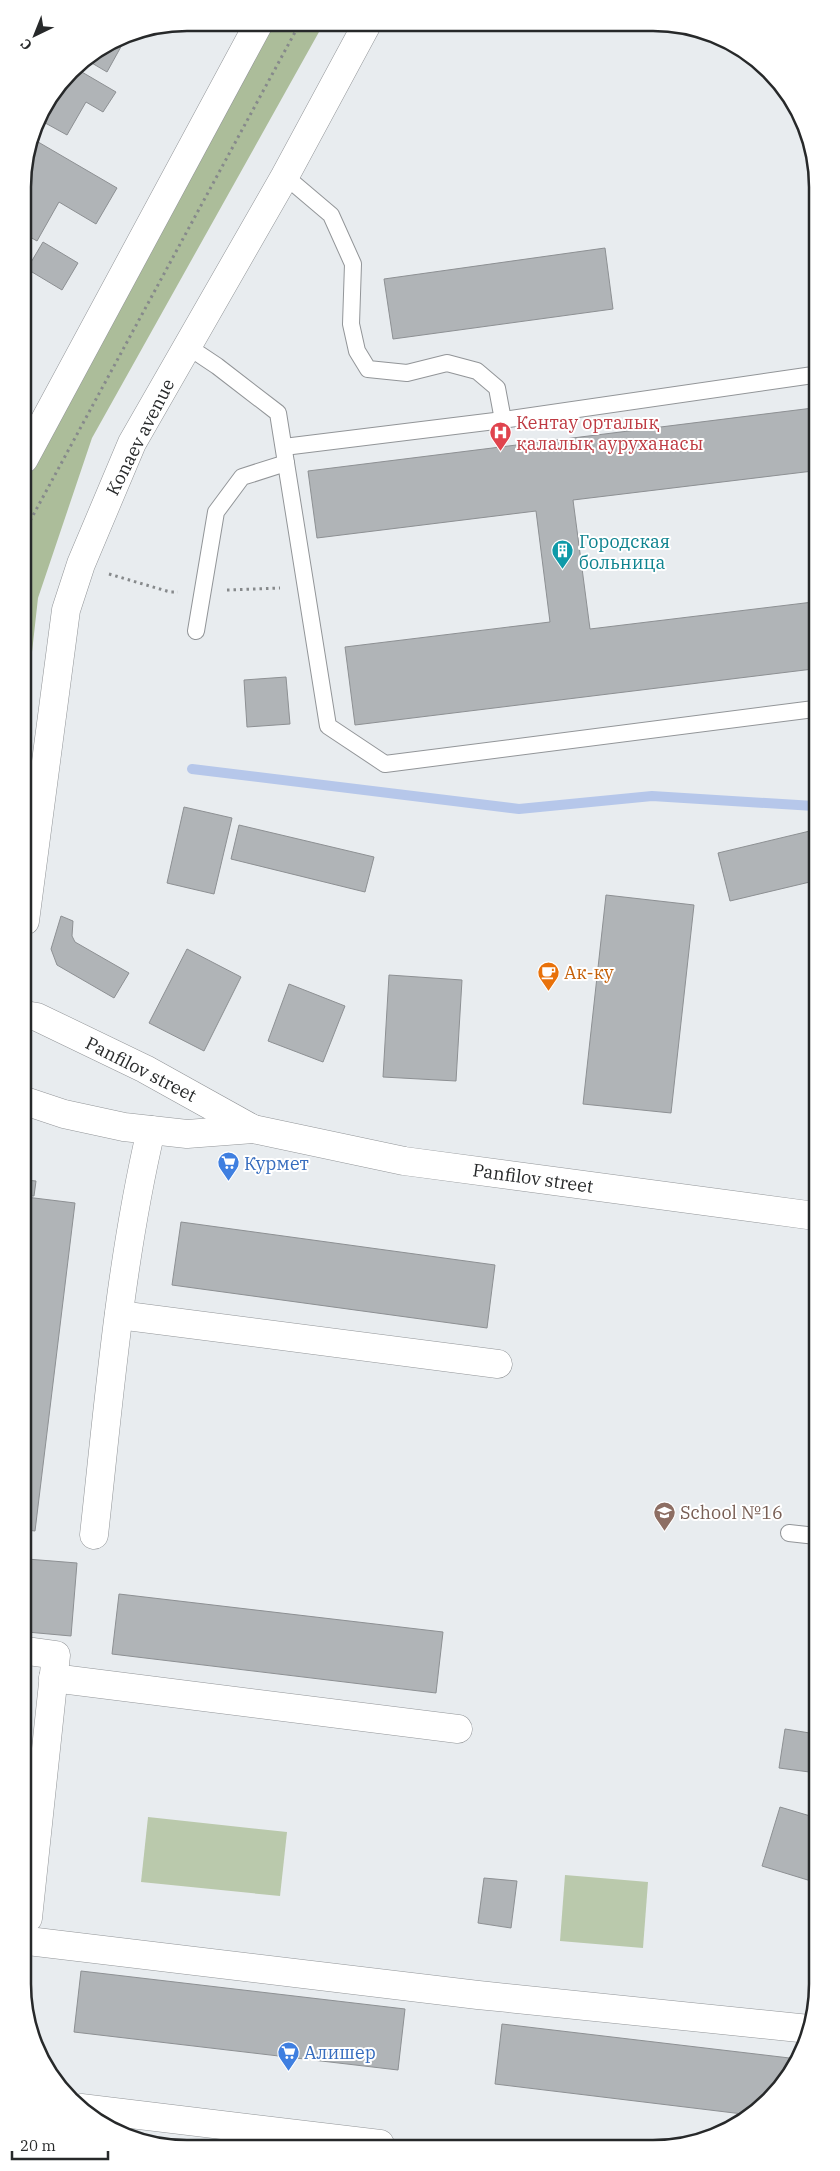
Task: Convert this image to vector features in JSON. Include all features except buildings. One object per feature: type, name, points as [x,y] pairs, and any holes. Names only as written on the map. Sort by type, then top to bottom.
[{"type":"street","points":[[32,444],[254,32]]},
{"type":"street","name":"Konaev avenue","points":[[32,871],[66,610],[81,564],[132,443],[285,176],[363,32]]},
{"type":"street","name":"Panfilov street","points":[[32,1016],[145,1069],[253,1129]]},
{"type":"street","name":"Panfilov street","points":[[31,1103],[64,1114],[124,1127],[187,1134],[253,1129],[404,1161],[808,1215]]},
{"type":"street","points":[[94,1535],[119,1315],[140,1176],[151,1130]]},
{"type":"street","points":[[119,1315],[498,1364]]},
{"type":"street","points":[[31,1652],[56,1655],[31,1889]]},
{"type":"street","points":[[53,1678],[458,1729]]},
{"type":"street","points":[[31,1941],[478,1995],[802,2028]]},
{"type":"street","points":[[94,2110],[347,2140]]},
{"type":"lane","points":[[285,176],[331,215],[353,264],[351,324],[357,350],[368,369],[407,372],[447,364],[477,371],[497,388],[502,420]]},
{"type":"lane","points":[[187,346],[217,366],[278,413],[328,726],[386,764],[809,710]]},
{"type":"lane","points":[[196,631],[216,512],[242,477],[285,455],[502,420],[809,376]]},
{"type":"lane","points":[[789,1533],[808,1535]]},
{"type":"path","points":[[32,518],[295,32]]},
{"type":"green space","points":[[266,32],[319,32],[92,438],[38,598],[32,654],[32,460]]},
{"type":"green space","points":[[148,1817],[287,1832],[280,1896],[141,1882]]},
{"type":"green space","points":[[565,1875],[648,1882],[643,1948],[560,1941]]},
{"type":"waterway","points":[[192,769],[519,809],[652,796],[809,806]]},
{"type":"place","name":"Кентау орталық қалалық ауруханасы","points":[[500,451]]},
{"type":"place","name":"Городская больница","points":[[563,570]]},
{"type":"place","name":"Ак-ку","points":[[548,991]]},
{"type":"place","name":"Курмет","points":[[228,1182]]},
{"type":"place","name":"School №16","points":[[664,1531]]},
{"type":"place","name":"Алишер","points":[[288,2071]]}]
